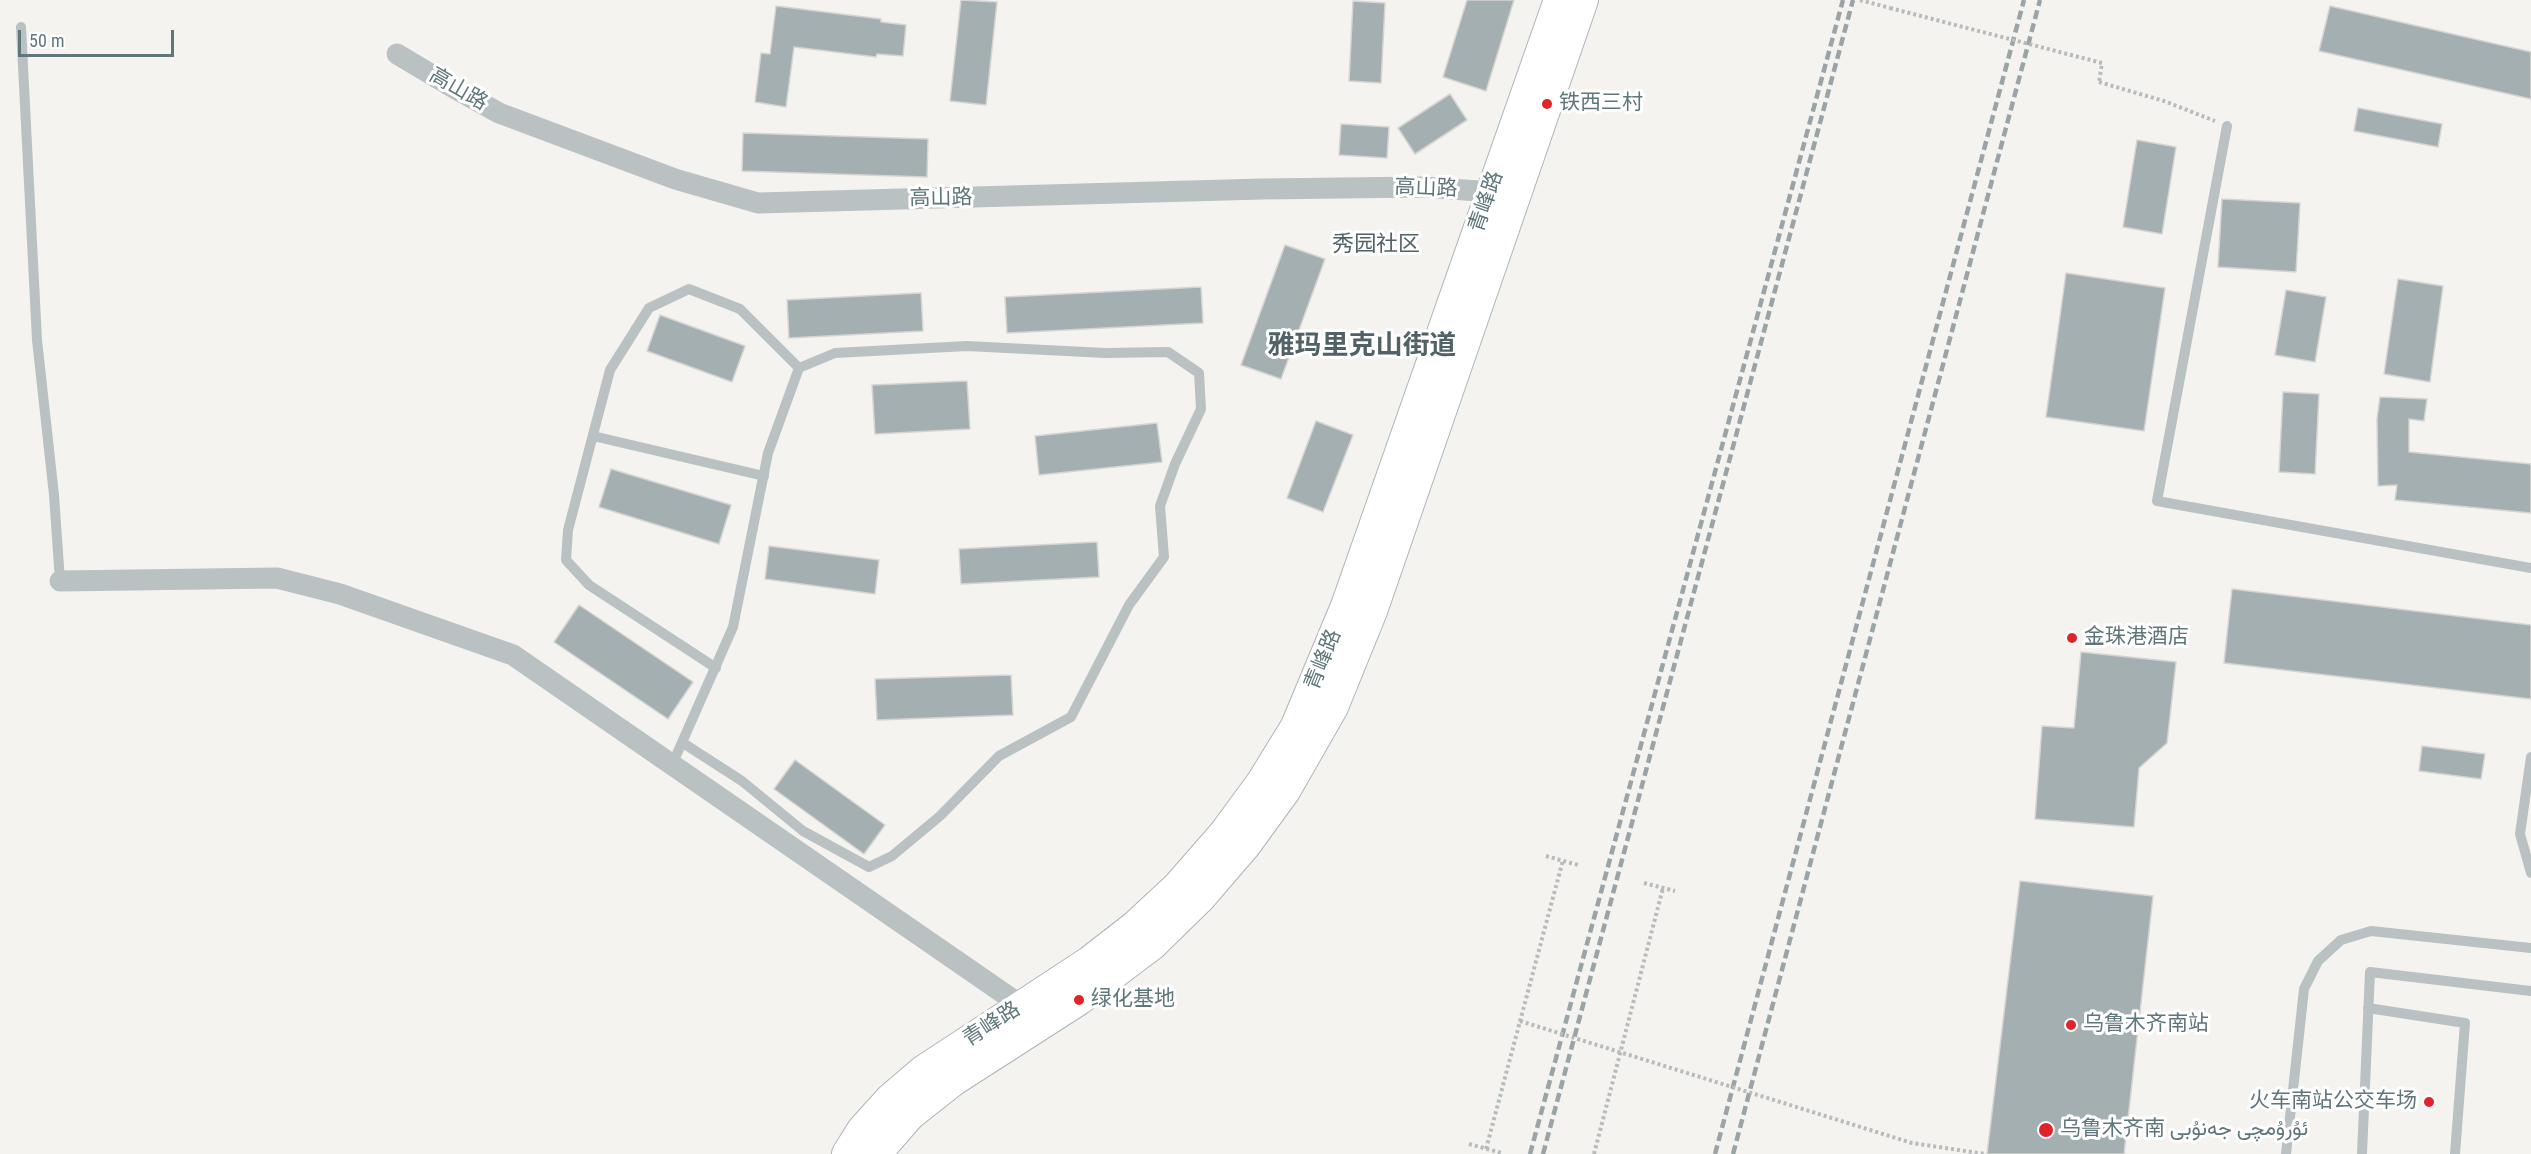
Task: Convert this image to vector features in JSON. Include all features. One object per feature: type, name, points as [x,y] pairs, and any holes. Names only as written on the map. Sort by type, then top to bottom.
[{"type":"main road","name":"青峰路","points":[[876,1154],[910,1115],[953,1082],[1079,1000],[1152,945],[1201,897],[1245,846],[1285,791],[1332,707],[1368,620],[1503,193],[1558,0]]},
{"type":"main road","name":"青峰路","points":[[847,1154],[862,1130],[890,1099],[924,1070],[1090,961],[1135,926],[1177,887],[1225,832],[1261,783],[1296,726],[1346,606],[1503,193],[1583,0]]},
{"type":"street","name":"高山路","points":[[397,54],[499,113],[587,144],[675,179],[758,203],[1262,189],[1424,187],[1503,193]]},
{"type":"street","points":[[60,581],[278,578],[340,594],[513,655],[1022,1006]]},
{"type":"lane","points":[[21,27],[37,340],[54,495],[60,581]]},
{"type":"lane","points":[[2227,126],[2157,501],[2531,568]]},
{"type":"lane","points":[[716,668],[589,585],[566,560],[568,530],[610,370],[649,308],[689,289],[740,309],[799,368]]},
{"type":"lane","points":[[672,765],[733,627],[768,453],[799,368],[835,353],[967,346],[1106,353],[1168,352],[1199,373],[1201,409],[1175,464],[1160,506],[1164,557],[1129,605],[1071,717],[999,756],[940,816],[892,856],[869,867],[803,831],[742,781],[683,743]]},
{"type":"lane","points":[[592,436],[764,476]]},
{"type":"lane","points":[[2531,757],[2520,834],[2531,873]]},
{"type":"lane","points":[[2286,1154],[2304,989],[2318,961],[2341,940],[2371,931],[2531,948]]},
{"type":"lane","points":[[2362,1154],[2370,972],[2531,992]]},
{"type":"lane","points":[[2368,1008],[2465,1023],[2455,1154]]},
{"type":"path","points":[[1860,0],[2102,63],[2098,82],[2164,101],[2227,126]]},
{"type":"path","points":[[1546,856],[1578,865]]},
{"type":"path","points":[[1486,1149],[1563,860]]},
{"type":"path","points":[[1644,883],[1675,891]]},
{"type":"path","points":[[1594,1154],[1663,888]]},
{"type":"path","points":[[1520,1021],[1912,1143],[1985,1154]]},
{"type":"path","points":[[1469,1144],[1502,1153]]},
{"type":"building","points":[[961,0],[997,2],[986,105],[950,101]]},
{"type":"building","points":[[1467,0],[1514,0],[1486,91],[1443,77]]},
{"type":"building","points":[[1353,1],[1385,3],[1381,83],[1349,81]]},
{"type":"building","points":[[776,6],[881,19],[881,22],[906,25],[903,56],[877,54],[876,57],[794,47],[786,107],[755,102],[761,53],[770,54]]},
{"type":"building","points":[[2330,6],[2531,52],[2531,99],[2319,51]]},
{"type":"building","points":[[1450,94],[1467,120],[1415,154],[1398,128]]},
{"type":"building","points":[[2358,108],[2442,124],[2438,147],[2354,131]]},
{"type":"building","points":[[1341,124],[1389,127],[1387,158],[1339,155]]},
{"type":"building","points":[[743,133],[928,139],[927,177],[742,171]]},
{"type":"building","points":[[2137,140],[2176,147],[2162,234],[2123,227]]},
{"type":"building","points":[[2222,199],[2300,203],[2296,272],[2218,267]]},
{"type":"building","points":[[1285,245],[1325,259],[1281,379],[1241,365]]},
{"type":"building","points":[[2066,273],[2165,288],[2144,431],[2046,417]]},
{"type":"building","points":[[2398,279],[2443,286],[2430,382],[2384,374]]},
{"type":"building","points":[[1201,287],[1203,323],[1007,333],[1005,297]]},
{"type":"building","points":[[2286,290],[2326,297],[2315,362],[2275,355]]},
{"type":"building","points":[[921,293],[923,331],[789,338],[787,300]]},
{"type":"building","points":[[660,315],[745,346],[732,382],[647,351]]},
{"type":"building","points":[[967,381],[970,429],[875,434],[872,385]]},
{"type":"building","points":[[2283,392],[2319,394],[2315,474],[2279,472]]},
{"type":"building","points":[[2380,397],[2427,399],[2424,421],[2409,419],[2409,452],[2531,464],[2531,513],[2395,500],[2397,485],[2378,486],[2377,419]]},
{"type":"building","points":[[1316,421],[1353,435],[1323,512],[1287,498]]},
{"type":"building","points":[[1157,423],[1162,462],[1039,475],[1035,436]]},
{"type":"building","points":[[611,469],[731,505],[719,544],[599,507]]},
{"type":"building","points":[[1097,542],[1099,577],[961,584],[959,549]]},
{"type":"building","points":[[769,546],[879,560],[875,594],[765,579]]},
{"type":"building","points":[[2232,589],[2531,625],[2531,699],[2224,663]]},
{"type":"building","points":[[579,605],[693,682],[668,719],[554,642]]},
{"type":"building","points":[[2081,652],[2176,662],[2167,743],[2139,768],[2134,827],[2035,819],[2042,726],[2074,728]]},
{"type":"building","points":[[1011,675],[1013,715],[877,720],[875,679]]},
{"type":"building","points":[[2422,746],[2485,754],[2481,779],[2419,771]]},
{"type":"building","points":[[795,760],[885,825],[864,854],[774,789]]},
{"type":"building","name":"乌鲁木齐南站","points":[[2020,881],[2153,896],[2124,1154],[1987,1154]]},
{"type":"railway","points":[[1530,1154],[1843,0]]},
{"type":"railway","points":[[1543,1154],[1853,0]]},
{"type":"railway","points":[[1715,1154],[2024,0]]},
{"type":"railway","points":[[1733,1154],[2040,0]]},
{"type":"place","name":"铁西三村","points":[[1547,104]]},
{"type":"place","name":"金珠港酒店","points":[[2072,638]]},
{"type":"place","name":"绿化基地","points":[[1079,1000]]},
{"type":"place","name":"乌鲁木齐南站","points":[[2071,1025]]},
{"type":"place","name":"火车南站公交车场","points":[[2429,1102]]},
{"type":"place","name":"乌鲁木齐南 ئۇرۇمچى جەنۇبى","points":[[2046,1130]]},
{"type":"district","name":"秀园社区","points":[[1376,245]]},
{"type":"district","name":"雅玛里克山街道","points":[[1362,347]]}]
